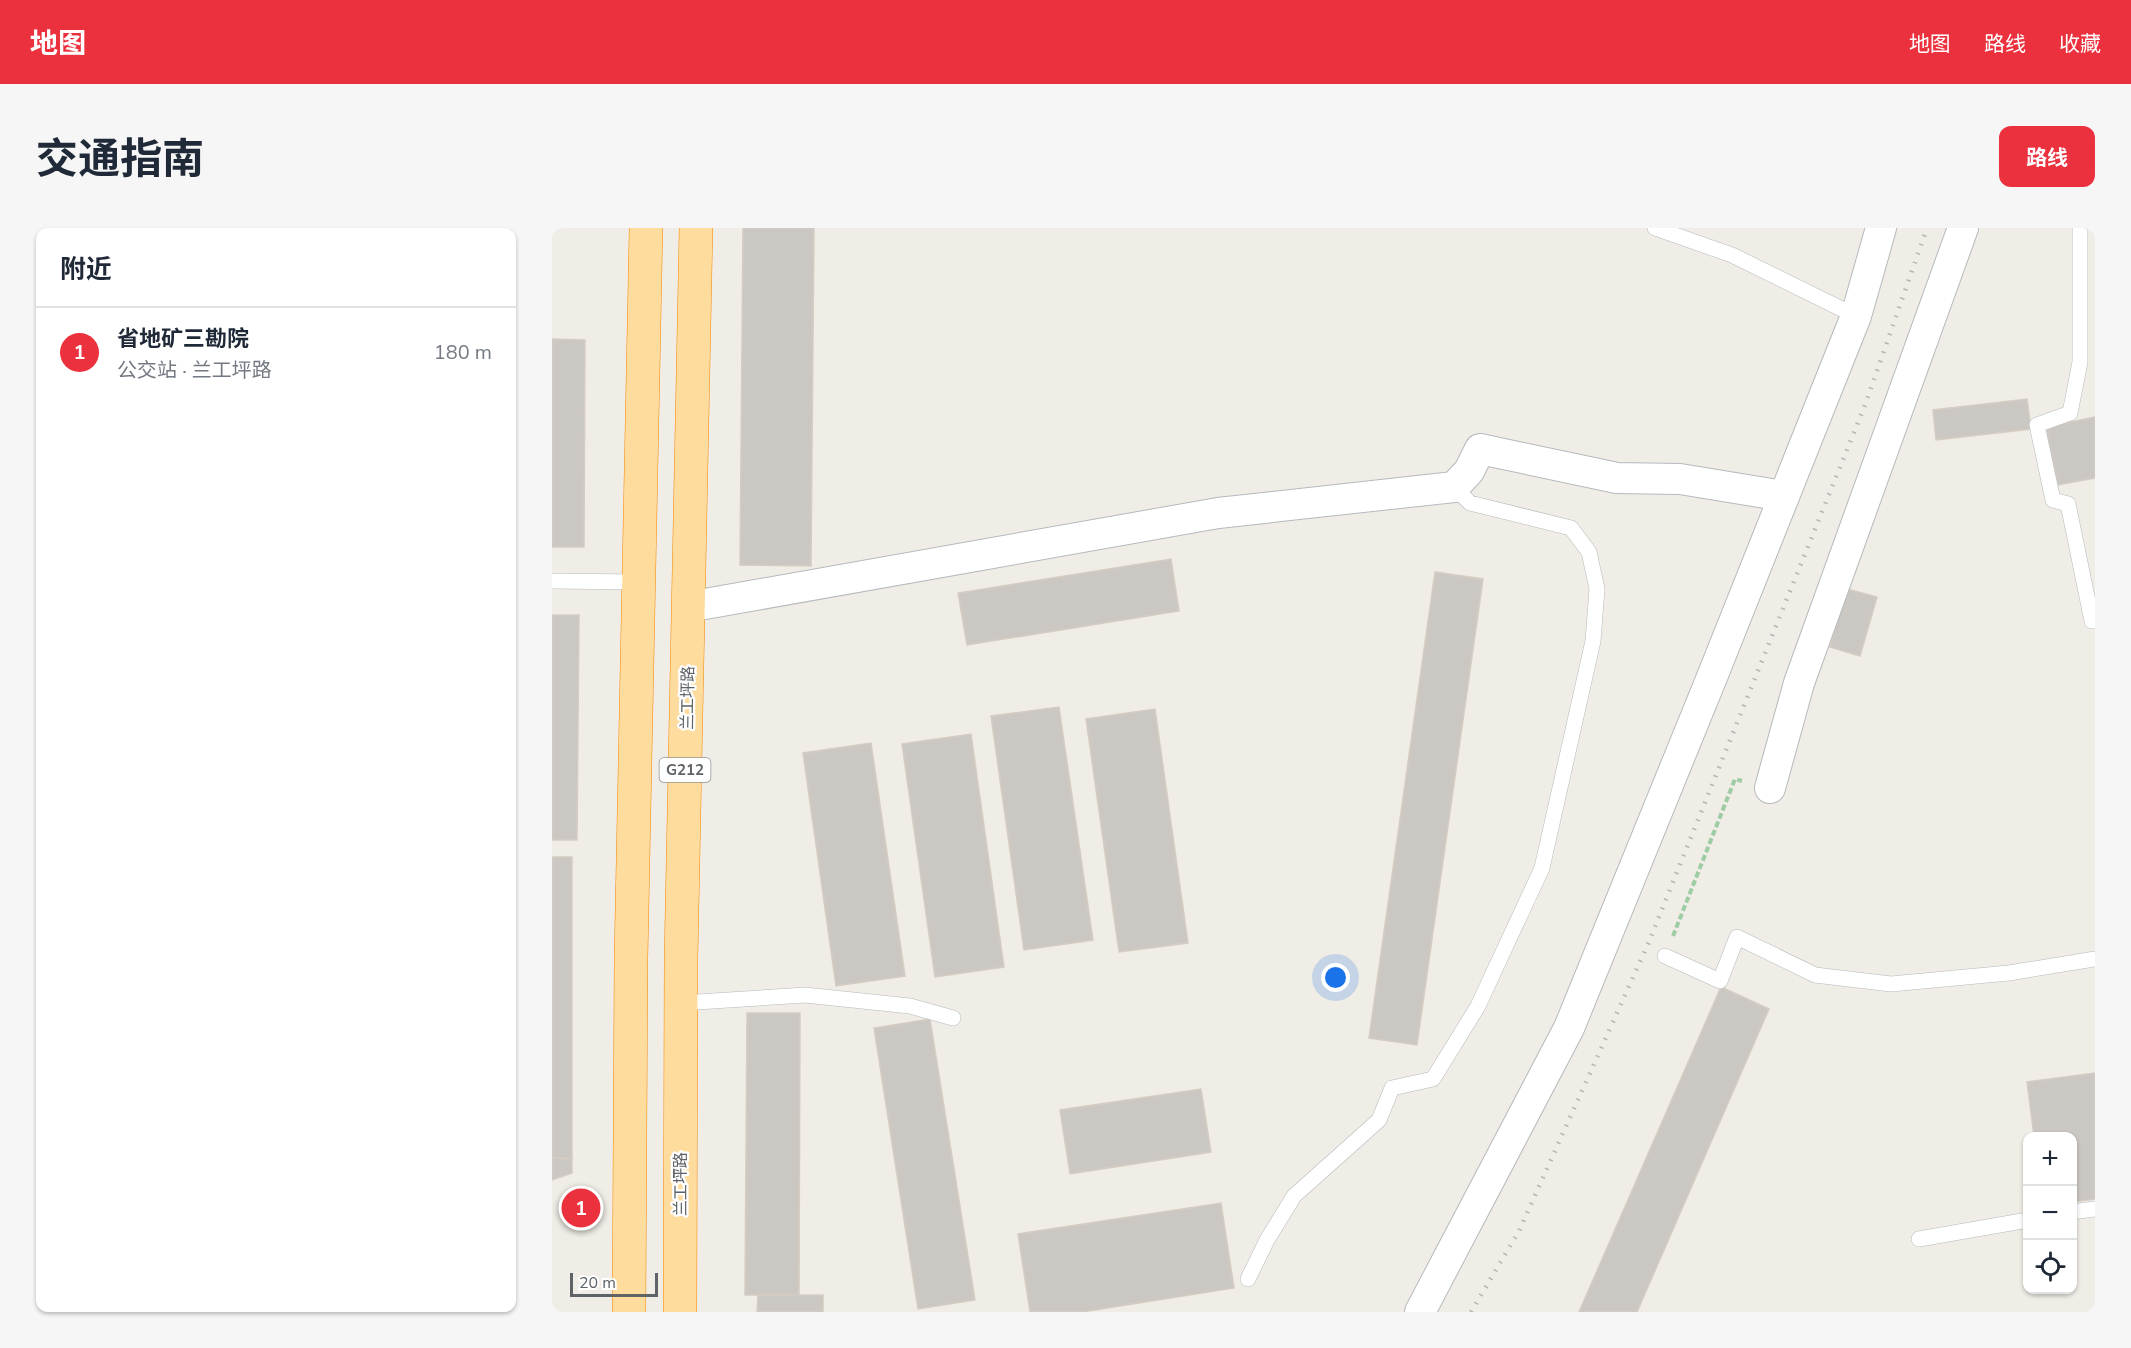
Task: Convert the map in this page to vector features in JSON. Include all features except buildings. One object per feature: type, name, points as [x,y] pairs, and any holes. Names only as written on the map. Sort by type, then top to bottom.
[{"type":"highway","points":[[629,1312],[631,958],[646,228]]},
{"type":"highway","name":"兰工坪路","points":[[680,1312],[681,1003],[696,228]]},
{"type":"street","points":[[1420,1312],[1569,1028],[1856,316],[1881,228]]},
{"type":"street","points":[[1770,788],[1799,683],[1963,228]]},
{"type":"street","points":[[688,607],[1218,513],[1454,487],[1469,471],[1480,449],[1617,478],[1680,479],[1784,496]]},
{"type":"lane","points":[[1655,228],[1732,255],[1856,316]]},
{"type":"lane","points":[[2080,228],[2080,362],[2070,413],[2037,425],[2053,500],[2068,504],[2092,621],[2095,621]]},
{"type":"lane","points":[[1248,1279],[1267,1240],[1294,1196],[1379,1120],[1392,1088],[1433,1079],[1478,1005],[1542,868],[1593,642],[1597,590],[1595,580],[1588,552],[1571,528],[1470,503],[1454,487]]},
{"type":"lane","points":[[552,581],[638,582]]},
{"type":"lane","points":[[1665,956],[1720,981],[1737,937],[1815,975],[1891,984],[2009,973],[2095,959]]},
{"type":"lane","points":[[681,1003],[806,995],[910,1006],[953,1018]]},
{"type":"lane","points":[[2077,1211],[2095,1209]]},
{"type":"lane","points":[[1918,1239],[2023,1221]]},
{"type":"path","points":[[1665,956],[1735,779],[1770,788]]},
{"type":"railway","points":[[1471,1312],[1519,1231],[1648,944],[1865,405],[1927,228]]},
{"type":"place","name":"省地矿三勘院","points":[[581,1208]]}]
